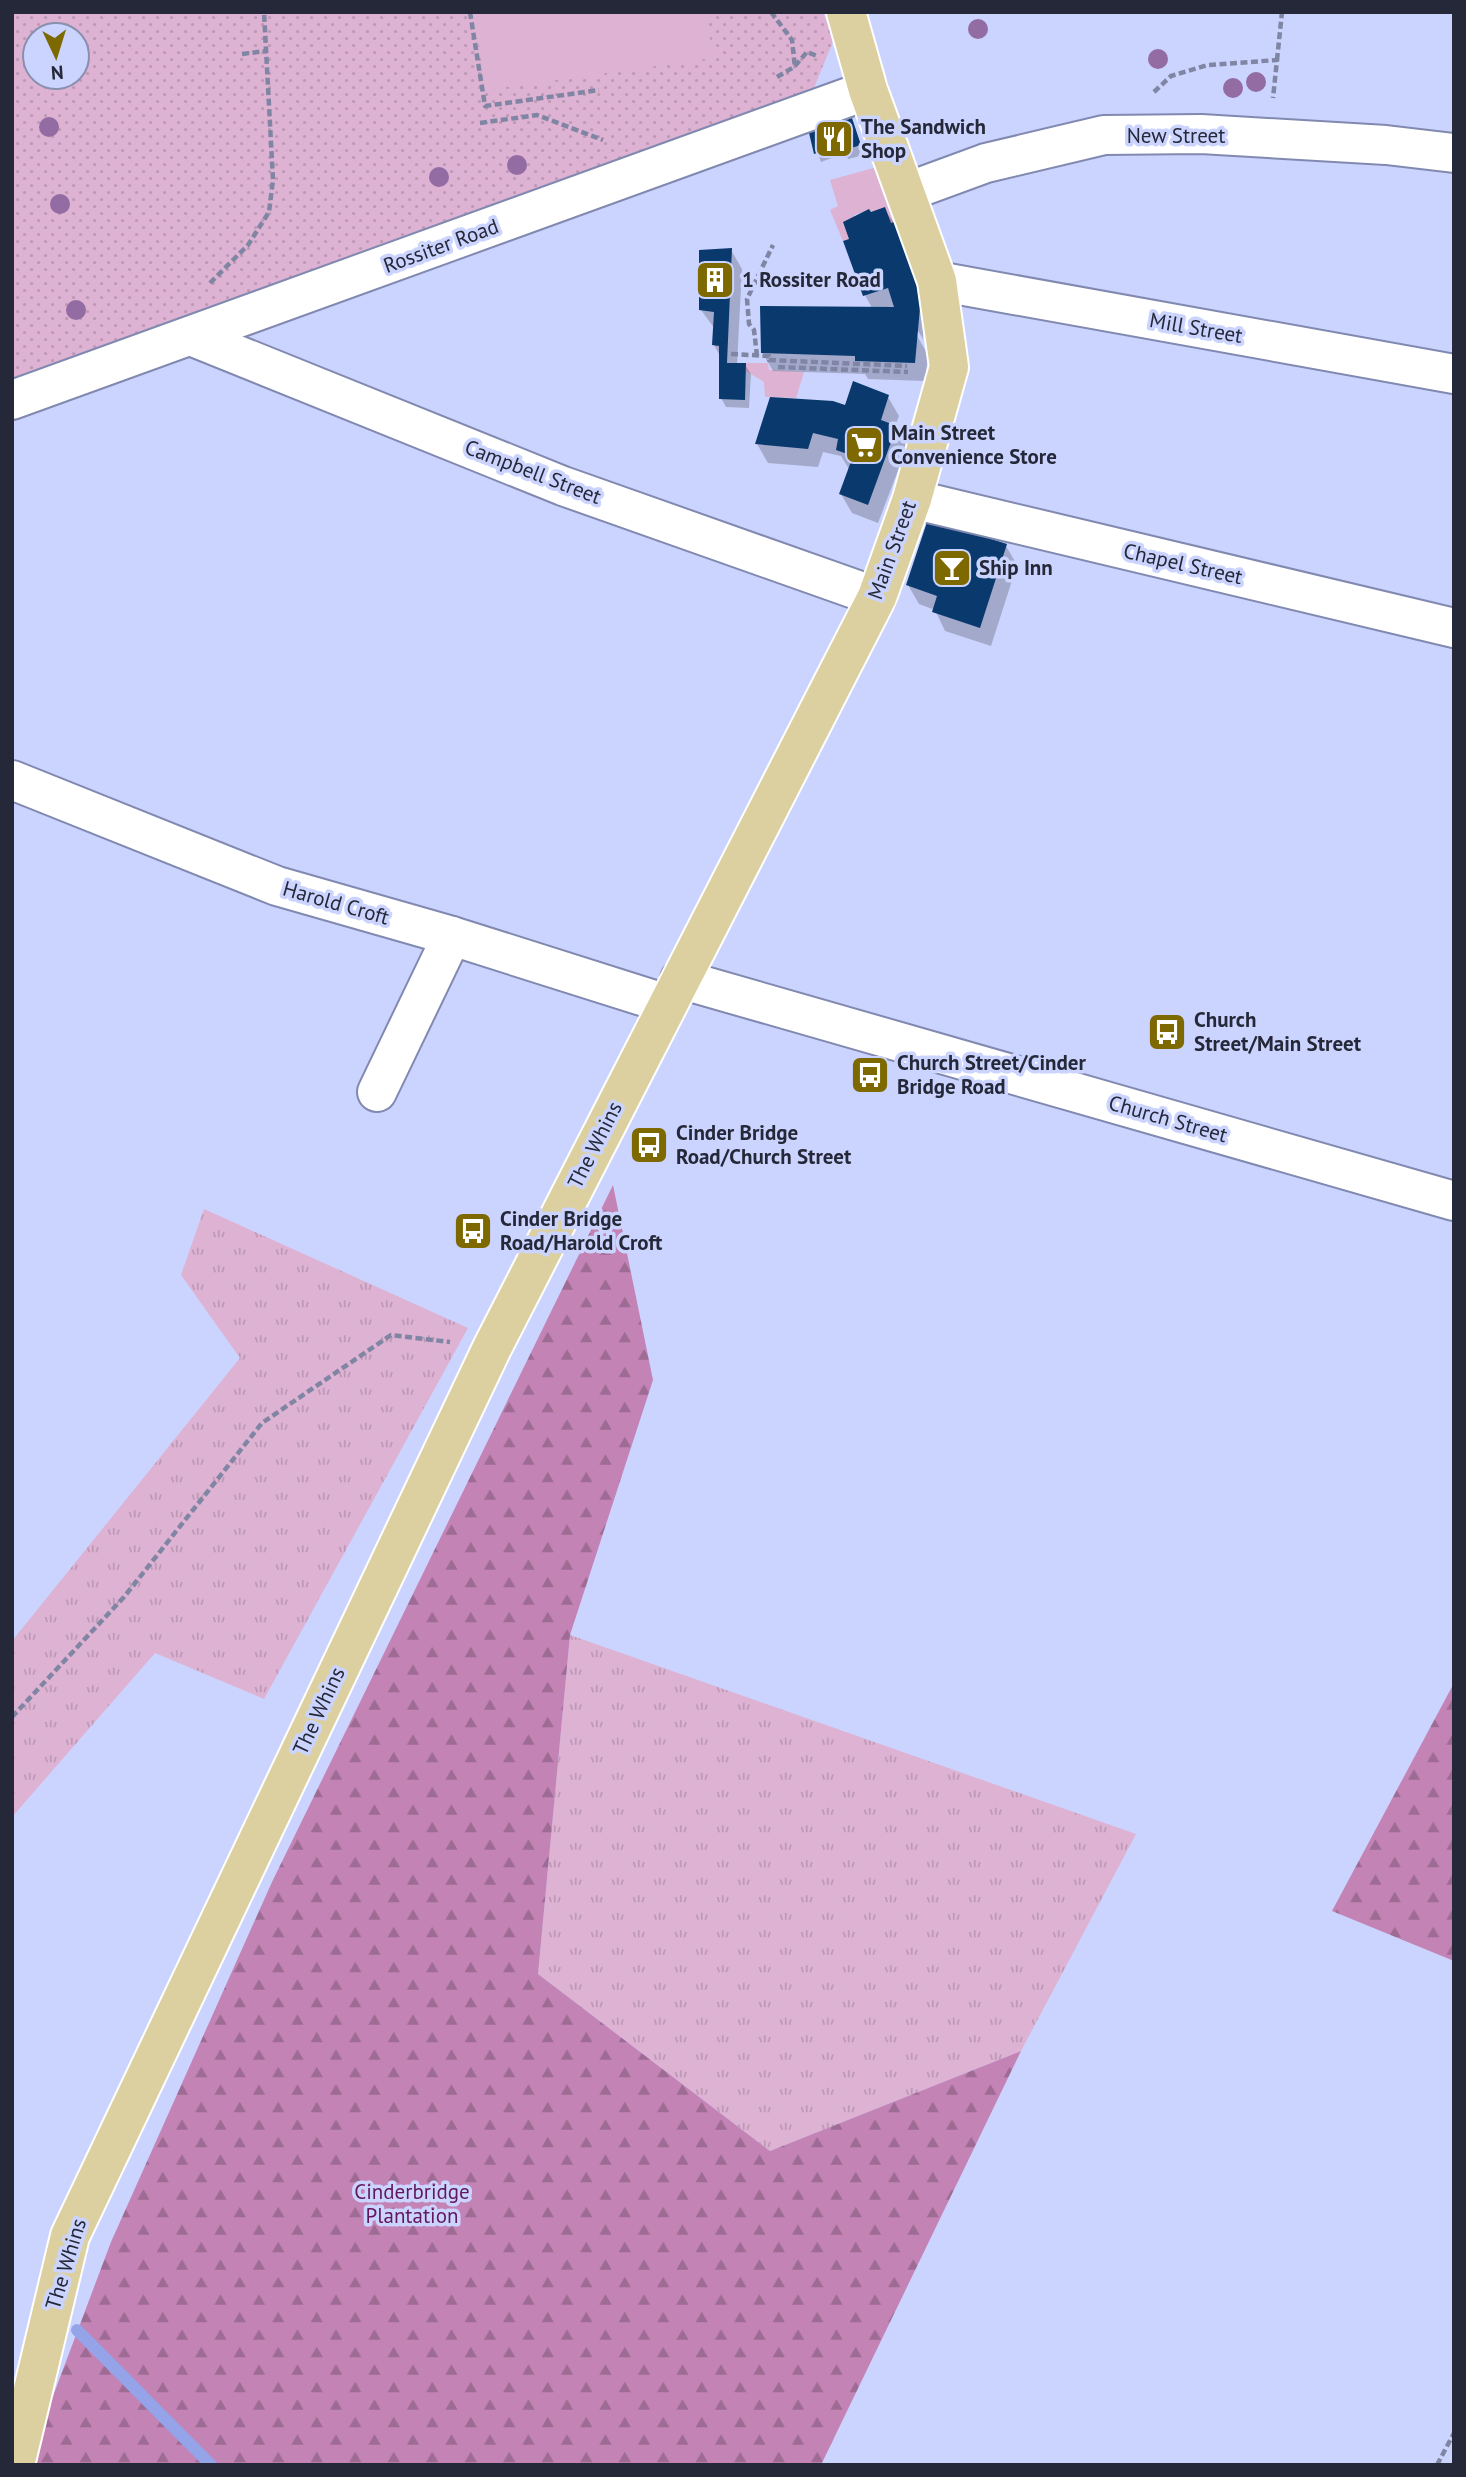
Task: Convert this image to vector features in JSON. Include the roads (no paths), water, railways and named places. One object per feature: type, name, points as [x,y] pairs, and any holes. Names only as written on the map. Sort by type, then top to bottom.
[{"type":"main road","name":"Main Street","points":[[673,991],[877,597],[912,499],[949,368],[937,281],[868,90],[846,12]]},
{"type":"main road","name":"The Whins","points":[[15,2465],[70,2236],[492,1348],[673,991]]},
{"type":"street","name":"Rossiter Road","points":[[12,400],[868,90]]},
{"type":"street","name":"New Street","points":[[907,192],[986,163],[1104,135],[1279,138],[1387,145],[1454,153]]},
{"type":"street","name":"Mill Street","points":[[937,281],[1454,374]]},
{"type":"street","name":"Campbell Street","points":[[199,334],[563,486],[877,597]]},
{"type":"street","name":"Chapel Street","points":[[912,499],[1454,628]]},
{"type":"street","name":"Harold Croft","points":[[12,780],[277,886],[452,936],[673,991]]},
{"type":"street","points":[[377,1092],[452,936]]},
{"type":"street","name":"Church Street","points":[[673,991],[1454,1201]]},
{"type":"waterway","points":[[77,2330],[211,2465]]},
{"type":"place","name":"The Sandwich Shop","points":[[834,139]]},
{"type":"place","name":"1 Rossiter Road","points":[[715,280]]},
{"type":"place","name":"Main Street Convenience Store","points":[[864,445]]},
{"type":"place","name":"Ship Inn","points":[[952,568]]},
{"type":"place","name":"Church Street/Main Street","points":[[1167,1032]]},
{"type":"place","name":"Church Street/Cinder Bridge Road","points":[[870,1075]]},
{"type":"place","name":"Cinder Bridge Road/Church Street","points":[[649,1145]]},
{"type":"place","name":"Cinder Bridge Road/Harold Croft","points":[[473,1231]]},
{"type":"park label","name":"Cinderbridge Plantation","points":[[412,2204]]}]
